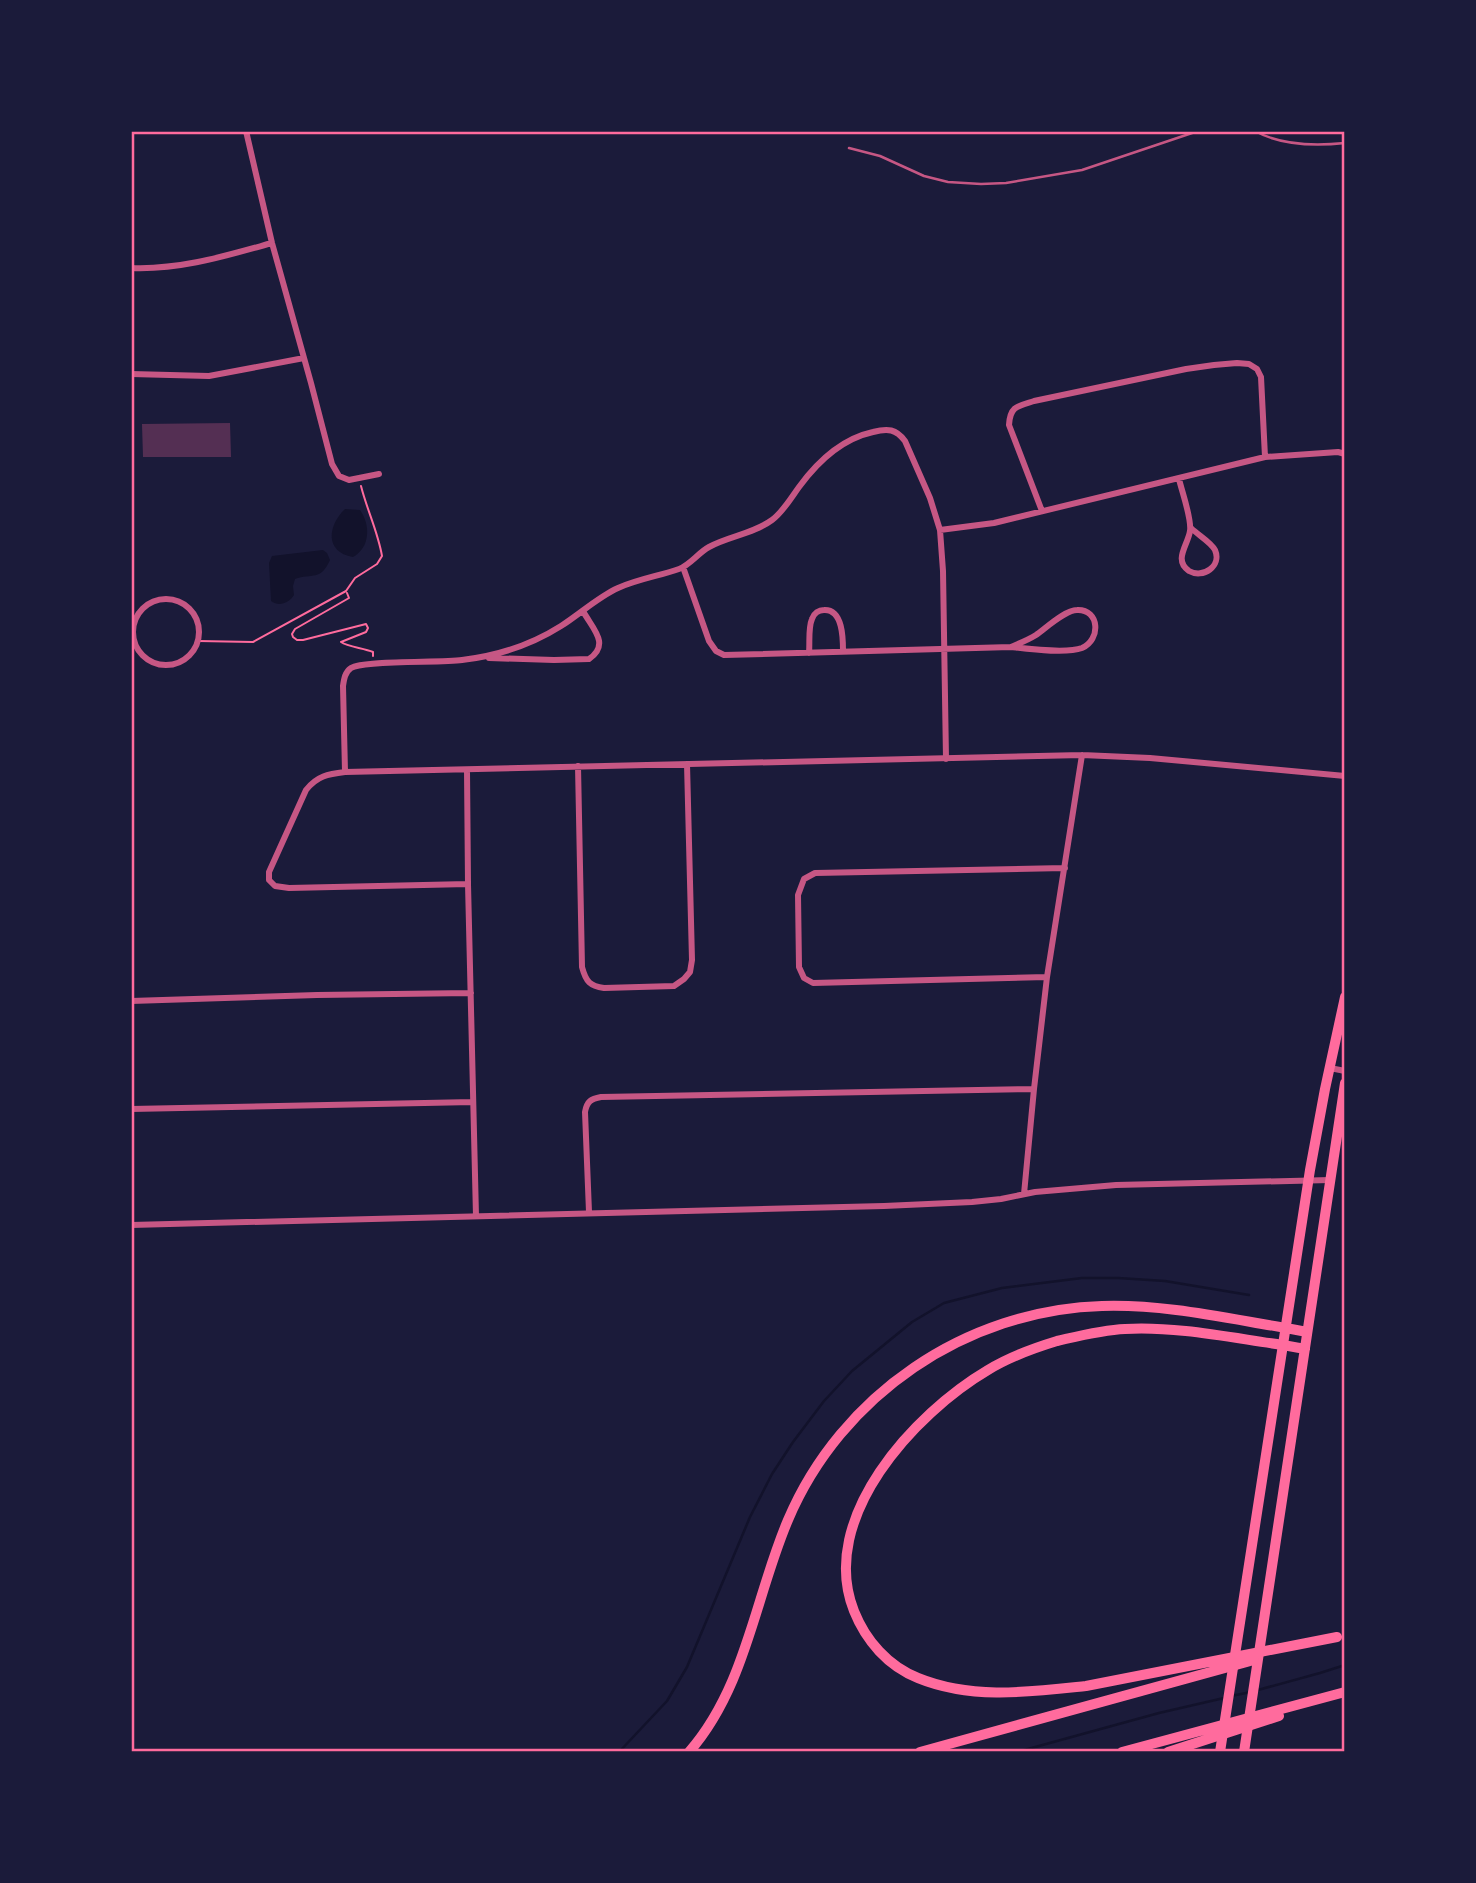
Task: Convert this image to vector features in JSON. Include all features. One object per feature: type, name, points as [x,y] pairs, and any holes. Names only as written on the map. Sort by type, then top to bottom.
[{"type":"highway","points":[[689,1752],[713,1719],[736,1673],[781,1538],[807,1481],[841,1431],[900,1376],[947,1347],[982,1331],[1033,1314],[1072,1308],[1150,1307],[1286,1328]]},
{"type":"highway","points":[[1283,1345],[1170,1330],[1124,1329],[1054,1342],[1002,1362],[958,1390],[933,1410],[914,1428],[876,1478],[859,1510],[850,1536],[846,1570],[851,1604],[861,1627],[875,1647],[907,1673],[920,1679],[982,1693],[1086,1686],[1341,1636]]},
{"type":"highway","points":[[920,1752],[1341,1636]]},
{"type":"highway","points":[[1122,1752],[1345,1693]]},
{"type":"highway","points":[[1168,1752],[1345,1693]]},
{"type":"main road","points":[[1220,1752],[1309,1180],[1345,997]]},
{"type":"main road","points":[[1244,1752],[1345,1083]]},
{"type":"main road","points":[[1286,1328],[1307,1332]]},
{"type":"main road","points":[[1283,1345],[1305,1349]]},
{"type":"street","points":[[246,131],[272,243],[334,469],[342,478],[349,480],[379,474]]},
{"type":"street","points":[[131,268],[179,267],[272,243]]},
{"type":"street","points":[[131,374],[209,376],[304,358]]},
{"type":"street","points":[[1042,511],[1009,425],[1010,415],[1016,407],[1034,401],[1186,369],[1249,364],[1257,369],[1261,377],[1265,457]]},
{"type":"street","points":[[345,772],[344,678],[350,668],[373,664],[444,663],[480,657],[533,641],[617,588],[683,567],[709,547],[760,527],[774,518],[817,464],[835,449],[857,436],[886,429],[899,433],[905,441],[930,498],[940,530],[946,758]]},
{"type":"street","points":[[940,530],[994,523],[1265,457],[1345,454]]},
{"type":"street","points":[[1178,478],[1191,528],[1216,552],[1214,566],[1210,570],[1196,573],[1188,570],[1182,563],[1181,555],[1191,528]]},
{"type":"street","points":[[683,567],[709,641],[716,651],[724,655],[1011,647],[1057,650],[1082,648],[1090,643],[1095,635],[1094,619],[1079,609],[1069,611],[1027,640],[1011,647]]},
{"type":"street","points":[[170,599],[186,606],[194,615],[198,641],[183,661],[161,665],[149,661],[135,645],[132,632],[136,616],[145,606],[157,600],[170,599]]},
{"type":"street","points":[[809,653],[811,619],[822,609],[831,610],[836,615],[841,626],[843,651]]},
{"type":"street","points":[[480,657],[589,659],[600,650],[601,643],[583,611]]},
{"type":"street","points":[[1024,1194],[1047,977],[1082,755]]},
{"type":"street","points":[[468,884],[289,888],[275,886],[269,880],[270,872],[306,790],[313,782],[326,775],[345,772],[1082,755],[1150,758],[1345,776]]},
{"type":"street","points":[[578,766],[582,967],[588,983],[593,987],[604,988],[674,986],[690,972],[692,960],[687,764]]},
{"type":"street","points":[[467,770],[476,1216]]},
{"type":"street","points":[[1047,977],[813,983],[804,978],[799,967],[798,895],[804,879],[816,873],[1065,868]]},
{"type":"street","points":[[131,1001],[471,993]]},
{"type":"street","points":[[1330,1068],[1345,1071]]},
{"type":"street","points":[[589,1212],[585,1112],[591,1099],[1034,1089]]},
{"type":"street","points":[[131,1109],[473,1102]]},
{"type":"street","points":[[131,1225],[884,1206],[972,1202],[1116,1185],[1331,1180]]},
{"type":"lane","points":[[849,148],[880,156],[936,179],[981,184],[1006,183],[1082,170],[1198,131]]},
{"type":"lane","points":[[1255,131],[1304,144],[1345,143]]},
{"type":"path","points":[[198,641],[253,642],[346,592],[355,578],[377,564],[382,556],[380,543],[359,480]]},
{"type":"path","points":[[346,592],[349,598],[295,629],[293,637],[303,640],[366,624],[366,632],[341,642],[373,652],[373,664]]},
{"type":"shaded area","points":[[345,509],[360,510],[366,522],[366,542],[353,557],[337,550],[333,544],[332,530]]},
{"type":"shaded area","points":[[323,550],[330,560],[323,571],[295,579],[294,595],[287,602],[277,604],[271,601],[269,563],[272,556]]},
{"type":"building","points":[[230,423],[231,457],[143,457],[142,424]]},
{"type":"waterway","points":[[619,1752],[667,1701],[687,1667],[750,1517],[772,1474],[793,1442],[824,1401],[852,1371],[912,1322],[944,1303],[1002,1288],[1082,1278],[1165,1281],[1249,1295]]},
{"type":"waterway","points":[[1258,1690],[1345,1665]]},
{"type":"waterway","points":[[1231,1696],[1251,1692]]},
{"type":"waterway","points":[[1017,1752],[1224,1698]]}]
